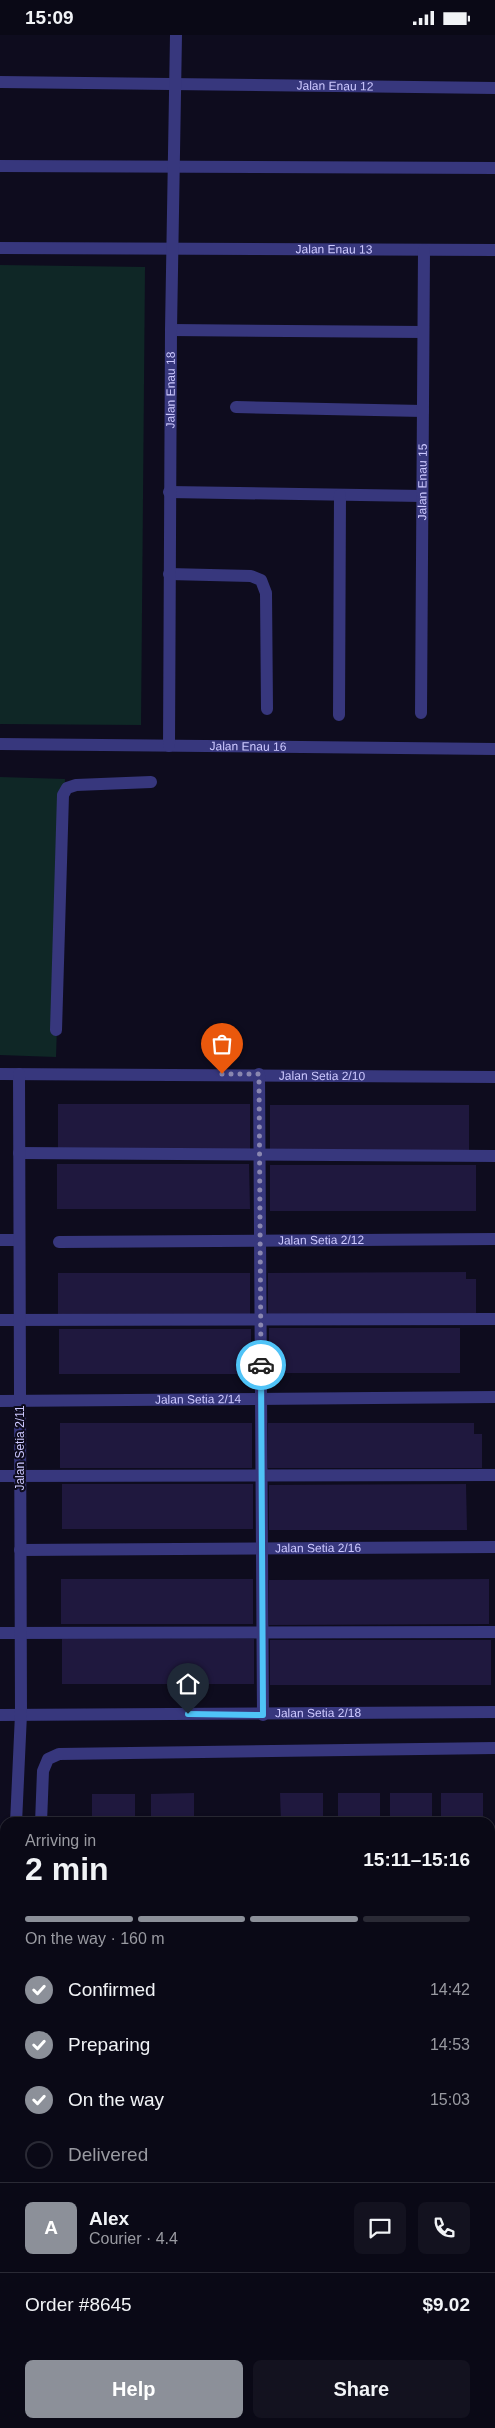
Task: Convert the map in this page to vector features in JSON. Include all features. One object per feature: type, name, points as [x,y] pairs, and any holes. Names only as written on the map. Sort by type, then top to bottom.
[{"type":"street","name":"Jalan Enau 18","points":[[169,745],[169,492],[176,35]]},
{"type":"street","name":"Jalan Enau 12","points":[[0,83],[495,88]]},
{"type":"street","points":[[0,166],[495,168]]},
{"type":"street","name":"Jalan Enau 13","points":[[0,248],[495,250]]},
{"type":"street","name":"Jalan Enau 15","points":[[421,713],[424,250]]},
{"type":"street","points":[[171,330],[423,332]]},
{"type":"street","points":[[236,407],[423,411]]},
{"type":"street","points":[[169,492],[422,496]]},
{"type":"street","points":[[339,715],[340,495]]},
{"type":"street","points":[[169,574],[251,576],[261,580],[266,593],[267,709]]},
{"type":"street","name":"Jalan Enau 16","points":[[0,744],[495,749]]},
{"type":"street","points":[[56,1030],[63,795],[67,788],[76,785],[151,782]]},
{"type":"street","name":"Jalan Setia 2/10","points":[[0,1074],[259,1074],[495,1077]]},
{"type":"street","name":"Jalan Setia 2/11","points":[[16,1817],[21,1714],[18,1074]]},
{"type":"street","points":[[259,1074],[263,1715]]},
{"type":"street","points":[[19,1153],[260,1153],[495,1156]]},
{"type":"street","name":"Jalan Setia 2/12","points":[[59,1242],[260,1239],[495,1239]]},
{"type":"street","points":[[0,1240],[19,1240]]},
{"type":"street","points":[[0,1320],[495,1319]]},
{"type":"street","name":"Jalan Setia 2/14","points":[[0,1401],[495,1397]]},
{"type":"street","points":[[0,1477],[495,1475]]},
{"type":"street","name":"Jalan Setia 2/16","points":[[20,1550],[495,1547]]},
{"type":"street","points":[[0,1633],[495,1632]]},
{"type":"street","name":"Jalan Setia 2/18","points":[[0,1715],[495,1713]]},
{"type":"street","points":[[41,1817],[43,1771],[48,1759],[59,1754],[495,1748]]},
{"type":"green space","points":[[0,265],[145,267],[141,725],[0,724]]},
{"type":"green space","points":[[0,777],[65,779],[56,1057],[0,1055]]},
{"type":"building","points":[[58,1104],[250,1104],[250,1149],[58,1150]]},
{"type":"building","points":[[270,1105],[469,1105],[469,1150],[270,1150]]},
{"type":"building","points":[[57,1164],[249,1164],[250,1209],[57,1209]]},
{"type":"building","points":[[270,1165],[476,1165],[476,1211],[270,1211]]},
{"type":"building","points":[[466,1272],[466,1279],[476,1279],[476,1318],[268,1318],[268,1273]]},
{"type":"building","points":[[58,1273],[250,1273],[250,1318],[58,1318]]},
{"type":"building","points":[[269,1328],[460,1328],[460,1373],[269,1373]]},
{"type":"building","points":[[59,1329],[251,1329],[251,1374],[59,1374]]},
{"type":"building","points":[[60,1423],[252,1423],[252,1468],[60,1468]]},
{"type":"building","points":[[268,1423],[474,1423],[474,1434],[482,1434],[482,1468],[268,1468]]},
{"type":"building","points":[[62,1484],[253,1484],[253,1529],[62,1529]]},
{"type":"building","points":[[466,1484],[467,1530],[269,1530],[269,1485]]},
{"type":"building","points":[[61,1579],[253,1579],[253,1624],[61,1624]]},
{"type":"building","points":[[489,1579],[489,1624],[269,1625],[269,1580]]},
{"type":"building","points":[[62,1639],[254,1639],[254,1684],[62,1684]]},
{"type":"building","points":[[270,1640],[491,1640],[491,1685],[270,1685]]},
{"type":"building","points":[[194,1793],[194,1817],[151,1817],[151,1794]]},
{"type":"building","points":[[280,1793],[323,1793],[323,1817],[281,1817]]},
{"type":"building","points":[[338,1793],[380,1793],[380,1817],[338,1817]]},
{"type":"building","points":[[390,1793],[432,1793],[432,1817],[390,1817]]},
{"type":"building","points":[[441,1793],[483,1793],[483,1817],[441,1817]]},
{"type":"building","points":[[92,1794],[135,1794],[135,1817],[92,1817]]},
{"type":"way so far","points":[[222,1074],[259,1074],[261,1365]]},
{"type":"route","points":[[188,1714],[263,1715],[261,1365]]}]
